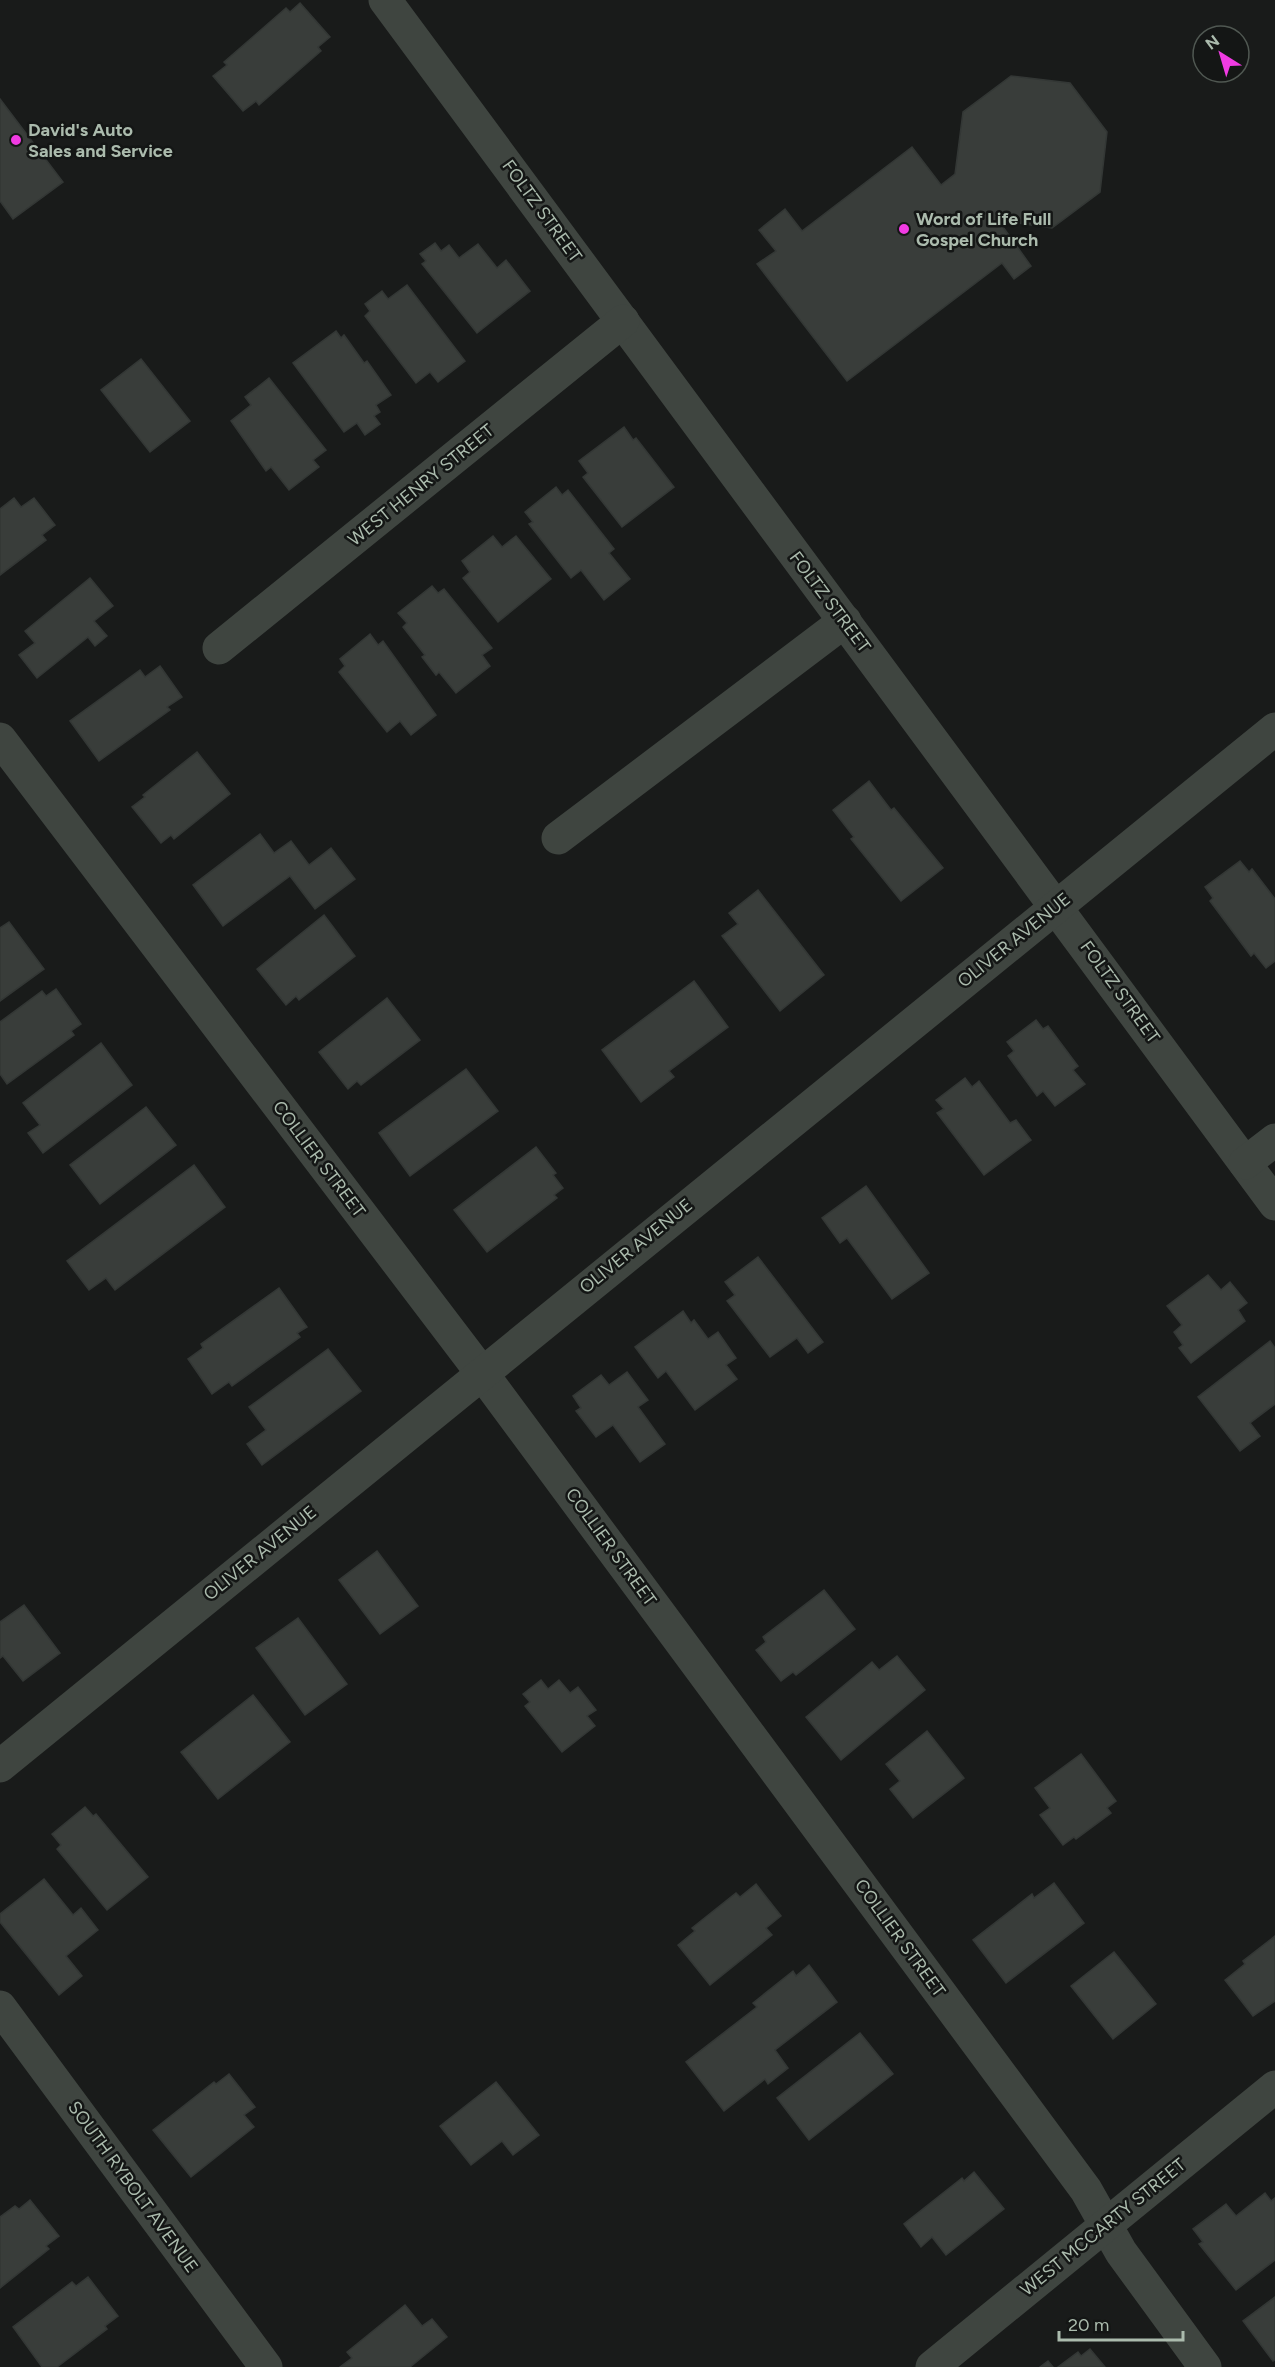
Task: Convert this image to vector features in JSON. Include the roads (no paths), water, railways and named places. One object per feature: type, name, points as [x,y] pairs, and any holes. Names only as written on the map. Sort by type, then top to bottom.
[{"type":"street","name":"FOLTZ STREET","points":[[385,0],[1275,1204]]},
{"type":"street","name":"WEST HENRY STREET","points":[[219,648],[623,321]]},
{"type":"street","points":[[558,838],[845,621]]},
{"type":"street","name":"OLIVER AVENUE","points":[[0,1766],[481,1372],[1275,729]]},
{"type":"street","name":"COLLIER STREET","points":[[0,739],[481,1372],[1086,2190],[1124,2257],[1205,2367]]},
{"type":"street","points":[[1245,1163],[1275,1140]]},
{"type":"street","name":"SOUTH RYBOLT AVENUE","points":[[0,2007],[266,2367]]},
{"type":"street","name":"WEST MCCARTY STREET","points":[[932,2367],[1275,2087]]},
{"type":"place","name":"David's Auto Sales and Service","points":[[16,140]]},
{"type":"place","name":"Word of Life Full Gospel Church","points":[[904,229]]}]
